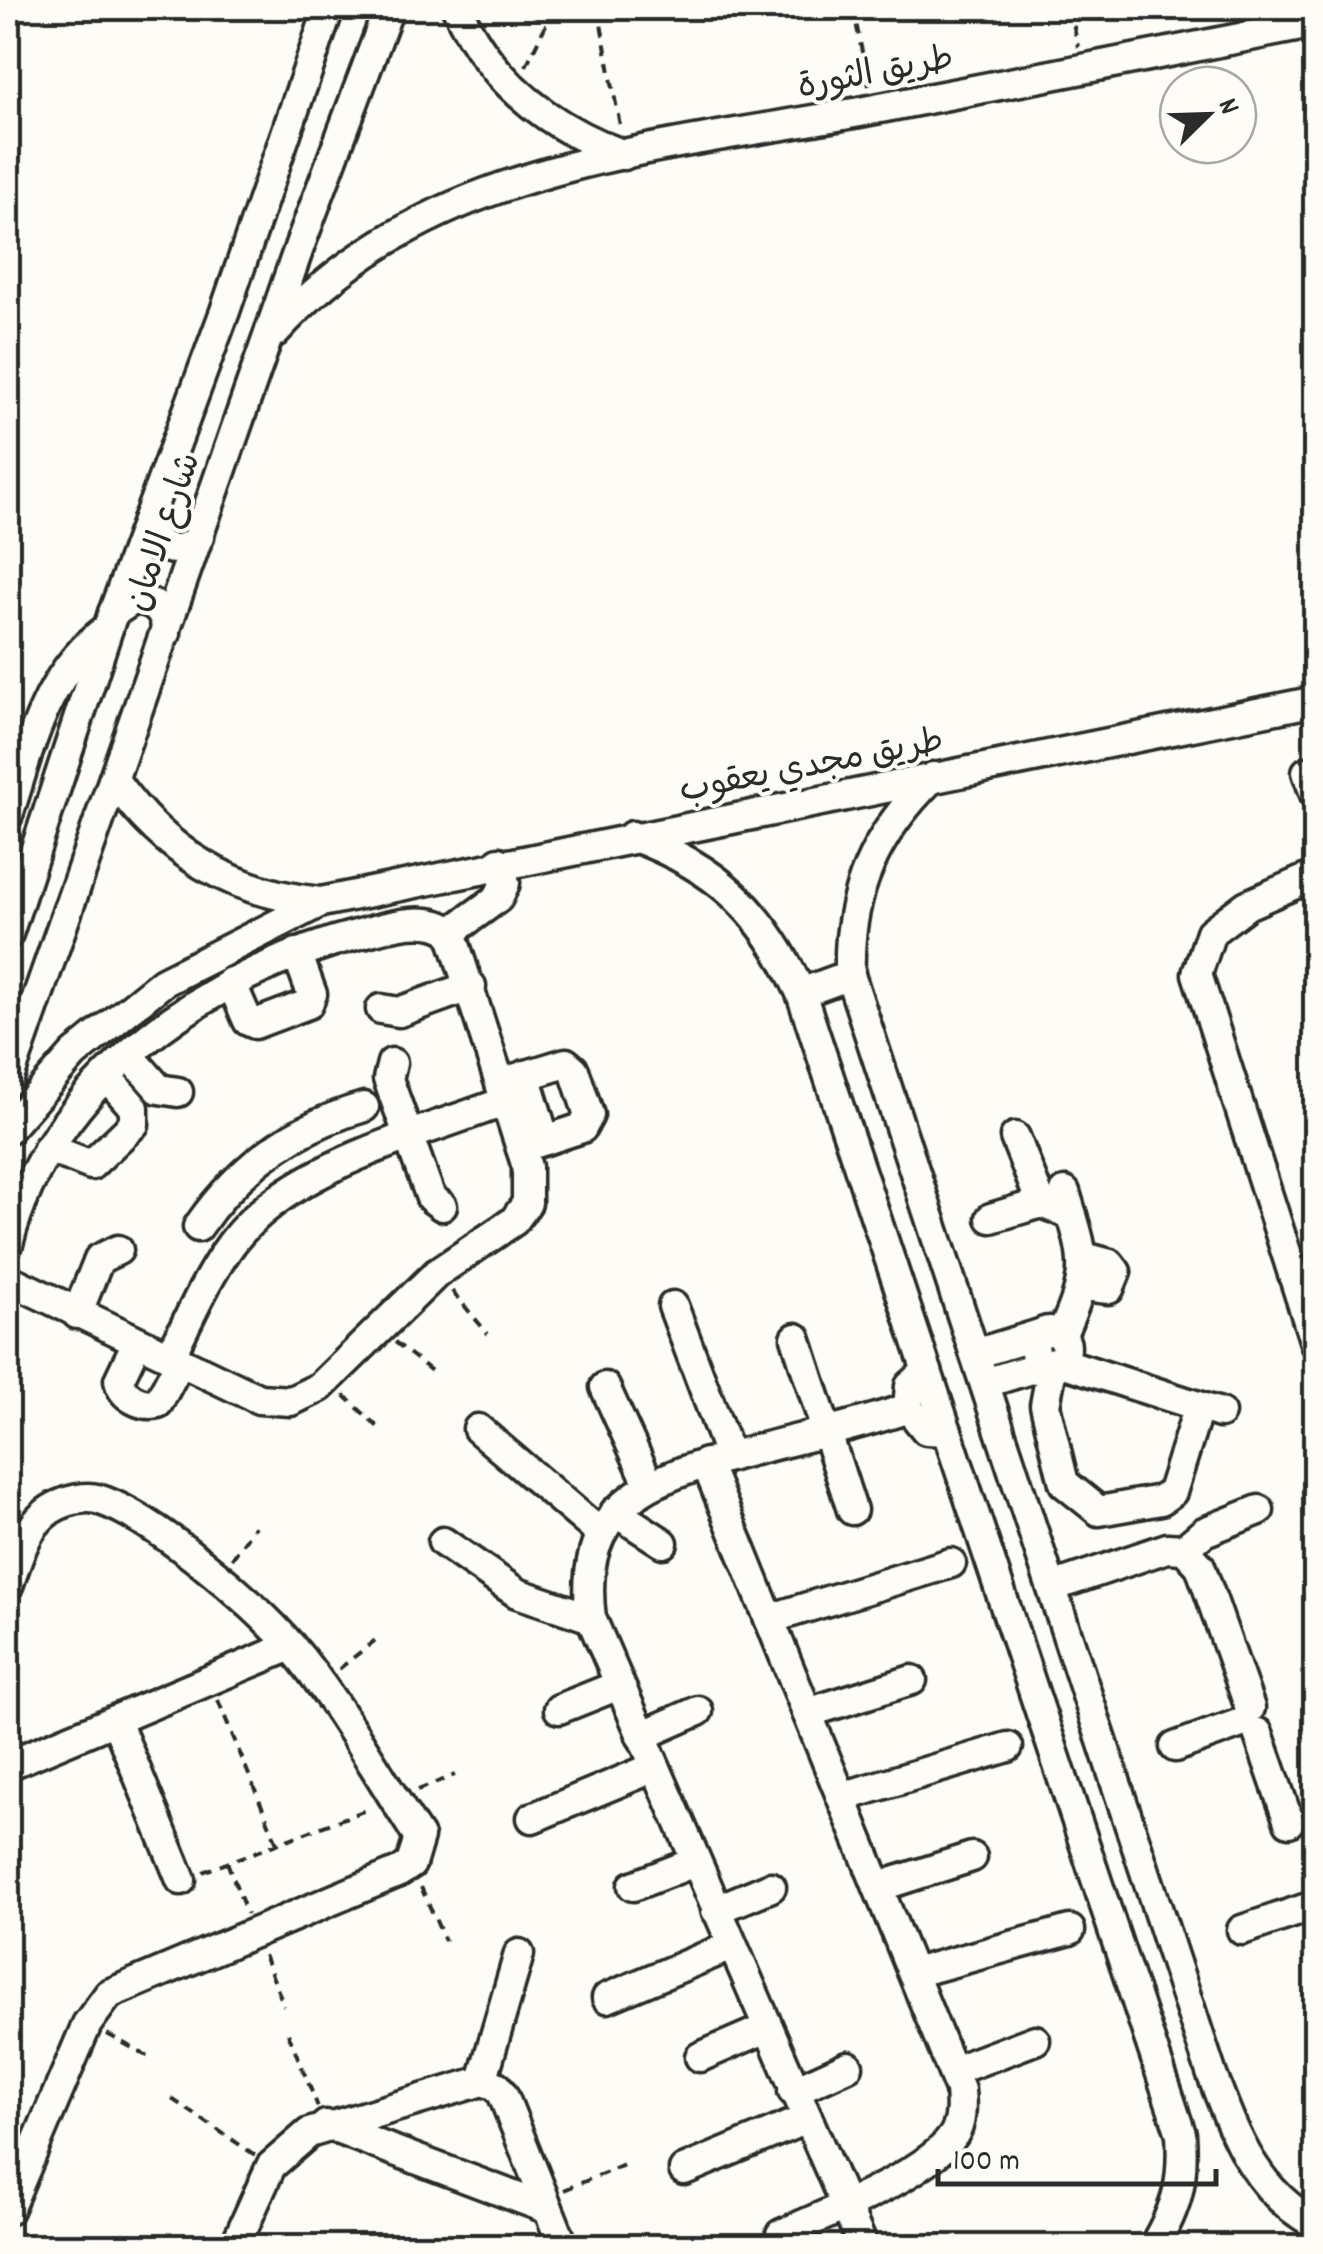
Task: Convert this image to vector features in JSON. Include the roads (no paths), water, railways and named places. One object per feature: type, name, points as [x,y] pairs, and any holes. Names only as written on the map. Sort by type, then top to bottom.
[{"type":"street","name":"شارع الامان","points":[[8,934],[111,620],[328,8]]},
{"type":"street","name":"شارع الامان","points":[[8,1081],[265,342],[389,8]]},
{"type":"street","points":[[456,8],[478,46],[515,91],[566,130],[626,155]]},
{"type":"street","name":"طريق الثورة","points":[[265,342],[334,274],[427,214],[504,184],[626,155],[1316,23]]},
{"type":"street","points":[[148,518],[150,533],[166,548],[188,547],[199,537]]},
{"type":"street","points":[[8,815],[56,680],[79,651],[133,600],[148,602],[164,618],[166,633]]},
{"type":"street","name":"طريق مجدي يعقوب","points":[[8,1129],[74,1054],[163,982],[321,902],[500,862],[1316,702]]},
{"type":"street","points":[[932,777],[884,834],[866,868],[854,904],[850,975],[1212,2075],[1251,2164],[1266,2187],[1316,2224]]},
{"type":"street","name":"طريق مجدي يعقوب","points":[[114,780],[153,829],[202,867],[260,892],[321,902]]},
{"type":"street","points":[[632,836],[676,852],[717,878],[752,910],[780,949],[801,992],[1181,2134],[1184,2178],[1170,2220],[1154,2246]]},
{"type":"street","points":[[451,932],[498,898],[505,883],[500,862]]},
{"type":"street","points":[[1316,876],[1247,905],[1211,932],[1197,974],[1316,1346]]},
{"type":"street","points":[[8,1244],[48,1148],[107,1076],[230,982],[297,953],[371,930],[425,922],[451,932],[533,1144],[530,1183],[522,1213],[437,1274],[327,1380],[301,1398],[269,1401],[8,1279]]},
{"type":"street","points":[[230,982],[248,1021],[255,1024],[308,1004],[312,994],[297,953]]},
{"type":"street","points":[[801,992],[850,975]]},
{"type":"street","points":[[381,1009],[400,1012],[471,986]]},
{"type":"street","points":[[130,1056],[159,1090],[178,1092]]},
{"type":"street","points":[[392,1063],[388,1079],[431,1198],[442,1206]]},
{"type":"street","points":[[137,1342],[119,1380],[127,1396],[148,1405],[158,1403],[212,1273],[260,1212],[322,1174],[409,1138],[560,1063],[571,1066],[589,1115],[582,1128],[533,1144]]},
{"type":"street","points":[[48,1148],[91,1165],[134,1124],[134,1108],[107,1076]]},
{"type":"street","points":[[198,1227],[236,1179],[302,1130],[364,1107]]},
{"type":"street","points":[[302,1130],[322,1174]]},
{"type":"street","points":[[976,1354],[1052,1352],[1210,1410],[1172,1492],[1161,1500],[1099,1511],[1070,1492],[1062,1478],[1046,1405],[1052,1352],[1083,1286],[1084,1257],[1059,1203],[1015,1137]]},
{"type":"street","points":[[236,1179],[260,1212]]},
{"type":"street","points":[[990,1218],[1059,1203]]},
{"type":"street","points":[[77,1314],[99,1259],[118,1250]]},
{"type":"street","points":[[673,1306],[769,1618],[953,2071],[962,2110],[946,2146],[845,2206],[781,2234]]},
{"type":"street","points":[[796,1338],[852,1510]]},
{"type":"street","points":[[985,1383],[1052,1352]]},
{"type":"street","points":[[927,1371],[910,1386],[908,1408],[926,1430],[947,1431]]},
{"type":"street","points":[[604,1387],[649,1484]]},
{"type":"street","points":[[863,2246],[591,1618],[587,1588],[608,1522],[649,1484],[718,1460],[908,1408]]},
{"type":"street","points":[[478,1429],[608,1522],[663,1543]]},
{"type":"street","points":[[8,1586],[29,1532],[42,1516],[76,1499],[96,1498],[168,1538],[220,1578],[292,1646],[419,1838],[411,1864],[109,1994],[87,2024],[8,2210]]},
{"type":"street","points":[[1052,1587],[1166,1548],[1184,1549],[1204,1532],[1259,1510]]},
{"type":"street","points":[[443,1542],[516,1593],[591,1618]]},
{"type":"street","points":[[1184,1549],[1200,1566],[1250,1721],[1289,1822]]},
{"type":"street","points":[[769,1618],[951,1563]]},
{"type":"street","points":[[8,1765],[292,1646]]},
{"type":"street","points":[[807,1713],[912,1680]]},
{"type":"street","points":[[559,1709],[619,1684]]},
{"type":"street","points":[[641,1736],[698,1710]]},
{"type":"street","points":[[1175,1747],[1250,1721]]},
{"type":"street","points":[[116,1722],[181,1880]]},
{"type":"street","points":[[842,1797],[1008,1747]]},
{"type":"street","points":[[532,1818],[655,1767]]},
{"type":"street","points":[[878,1887],[972,1857]]},
{"type":"street","points":[[633,1886],[695,1862]]},
{"type":"street","points":[[716,1910],[771,1887]]},
{"type":"street","points":[[1242,1930],[1316,1905]]},
{"type":"street","points":[[913,1973],[1070,1930]]},
{"type":"street","points":[[607,1998],[731,1946]]},
{"type":"street","points":[[482,2081],[519,1954]]},
{"type":"street","points":[[700,2057],[766,2028]]},
{"type":"street","points":[[953,2071],[1034,2040]]},
{"type":"street","points":[[794,2091],[848,2066]]},
{"type":"street","points":[[1167,2092],[1212,2075]]},
{"type":"street","points":[[235,2246],[272,2166],[294,2143],[326,2125],[482,2081],[497,2086],[503,2095],[563,2246]]},
{"type":"street","points":[[684,2170],[806,2120]]},
{"type":"street","points":[[326,2125],[546,2204]]}]
